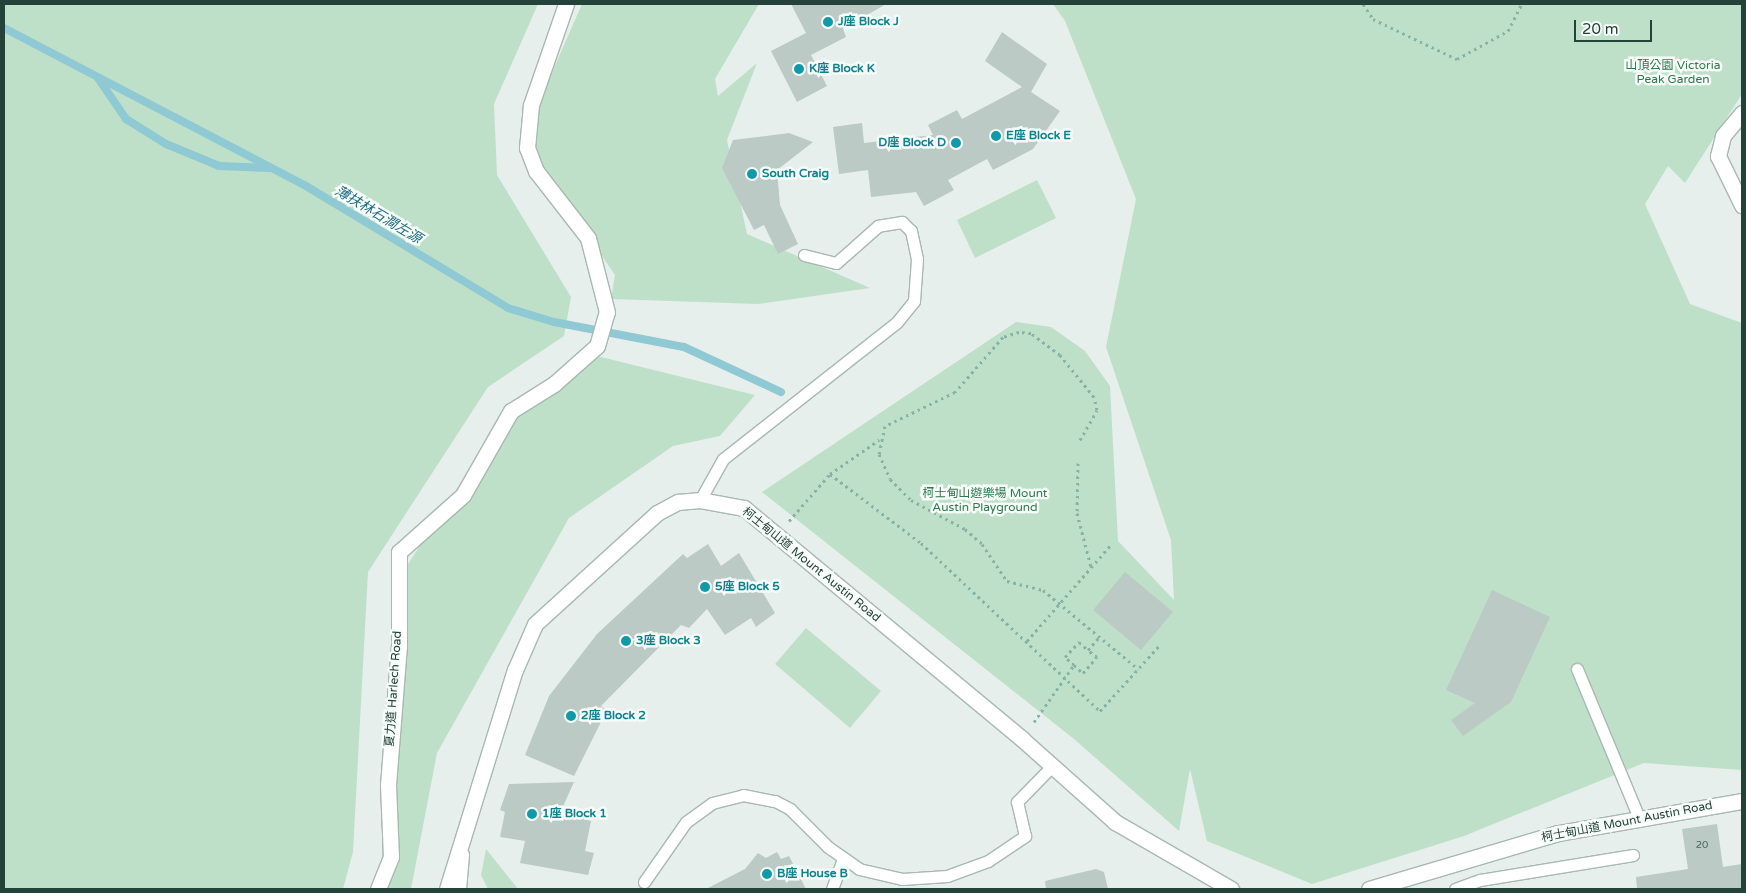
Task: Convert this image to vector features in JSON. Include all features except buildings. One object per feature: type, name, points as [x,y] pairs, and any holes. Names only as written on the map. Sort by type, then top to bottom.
[{"type":"street","name":"夏力道 Harlech Road","points":[[378,889],[391,850],[388,785],[399,646],[399,552],[463,496],[511,411],[554,384],[598,346],[607,312],[605,296],[588,238],[532,166],[526,141],[531,105],[566,4]]},
{"type":"street","points":[[1742,113],[1723,136],[1718,156],[1742,205]]},
{"type":"street","name":"柯士甸山道 Mount Austin Road","points":[[447,889],[463,845],[514,670],[535,624],[657,513],[678,502],[700,500],[744,508],[1022,739],[1115,822],[1231,889]]},
{"type":"street","name":"柯士甸山道 Mount Austin Road","points":[[1369,889],[1558,833],[1742,801]]},
{"type":"lane","points":[[700,500],[723,459],[897,322],[914,301],[917,259],[911,231],[902,222],[878,226],[836,263],[804,255]]},
{"type":"lane","points":[[1577,669],[1640,820]]},
{"type":"lane","points":[[644,882],[698,811],[743,795],[775,801],[790,809],[843,859],[859,869],[902,879],[946,876],[981,864],[1025,836],[1017,802],[1052,766]]},
{"type":"lane","points":[[460,889],[463,845]]},
{"type":"lane","points":[[1455,889],[1480,880],[1633,856]]},
{"type":"lane","points":[[832,889],[843,859]]},
{"type":"path","points":[[1363,4],[1373,19],[1458,59],[1508,31],[1522,4]]},
{"type":"path","points":[[1080,440],[1097,410],[1094,397],[1060,355],[1031,333],[1019,332],[1003,337],[955,392],[898,416],[885,426],[880,440],[883,466],[911,500],[965,529],[982,544],[1007,581],[1043,590],[1060,602],[1138,669]]},
{"type":"path","points":[[778,535],[830,474],[880,440]]},
{"type":"path","points":[[1078,463],[1077,513],[1091,568]]},
{"type":"path","points":[[830,474],[921,543],[1028,640],[1062,678],[1100,711],[1159,646]]},
{"type":"path","points":[[1028,640],[1110,546]]},
{"type":"path","points":[[1088,650],[1100,636]]},
{"type":"path","points":[[1079,642],[1088,650],[1097,657],[1083,673],[1066,657],[1079,642]]},
{"type":"path","points":[[1022,739],[1062,678],[1074,665]]},
{"type":"green space","points":[[4,4],[538,4],[494,104],[497,175],[571,297],[564,336],[488,387],[368,572],[353,852],[343,889],[4,889]]},
{"type":"green space","points":[[582,4],[759,4],[715,79],[718,96],[757,63],[727,140],[747,234],[870,288],[758,304],[611,299],[615,275],[537,161],[535,111]]},
{"type":"green space","points":[[1053,4],[1742,4],[1742,94],[1685,183],[1668,166],[1645,204],[1690,304],[1742,323],[1742,770],[1644,763],[1464,836],[1312,884],[1207,841],[1190,769],[1179,831],[1074,739],[762,492],[1016,322],[1051,327],[1085,351],[1110,386],[1118,541],[1174,600],[1171,540],[1106,347],[1136,199],[1065,21]]},
{"type":"green space","points":[[1037,180],[1056,218],[975,258],[957,220]]},
{"type":"green space","points":[[597,356],[755,395],[720,436],[673,446],[569,518],[437,753],[411,889],[373,889],[382,856],[397,581],[508,410]]},
{"type":"green space","points":[[806,628],[881,691],[850,728],[775,664]]},
{"type":"green space","points":[[486,849],[518,889],[488,889],[481,875]]},
{"type":"waterway","name":"薄扶林石澗左源","points":[[4,28],[306,186],[508,308],[554,322],[684,347],[781,392]]},
{"type":"waterway","points":[[98,78],[126,119],[166,144],[219,166],[269,168]]},
{"type":"place","name":"J座 Block J","points":[[828,22]]},
{"type":"place","name":"K座 Block K","points":[[799,69]]},
{"type":"place","name":"E座 Block E","points":[[996,136]]},
{"type":"place","name":"D座 Block D","points":[[956,143]]},
{"type":"place","name":"South Craig","points":[[752,174]]},
{"type":"place","name":"5座 Block 5","points":[[705,587]]},
{"type":"place","name":"3座 Block 3","points":[[626,641]]},
{"type":"place","name":"2座 Block 2","points":[[571,716]]},
{"type":"place","name":"1座 Block 1","points":[[532,814]]},
{"type":"place","name":"B座 House B","points":[[767,874]]},
{"type":"park label","name":"山頂公園 Victoria Peak Garden","points":[[1673,73]]},
{"type":"park label","name":"柯士甸山遊樂場 Mount Austin Playground","points":[[985,501]]}]
